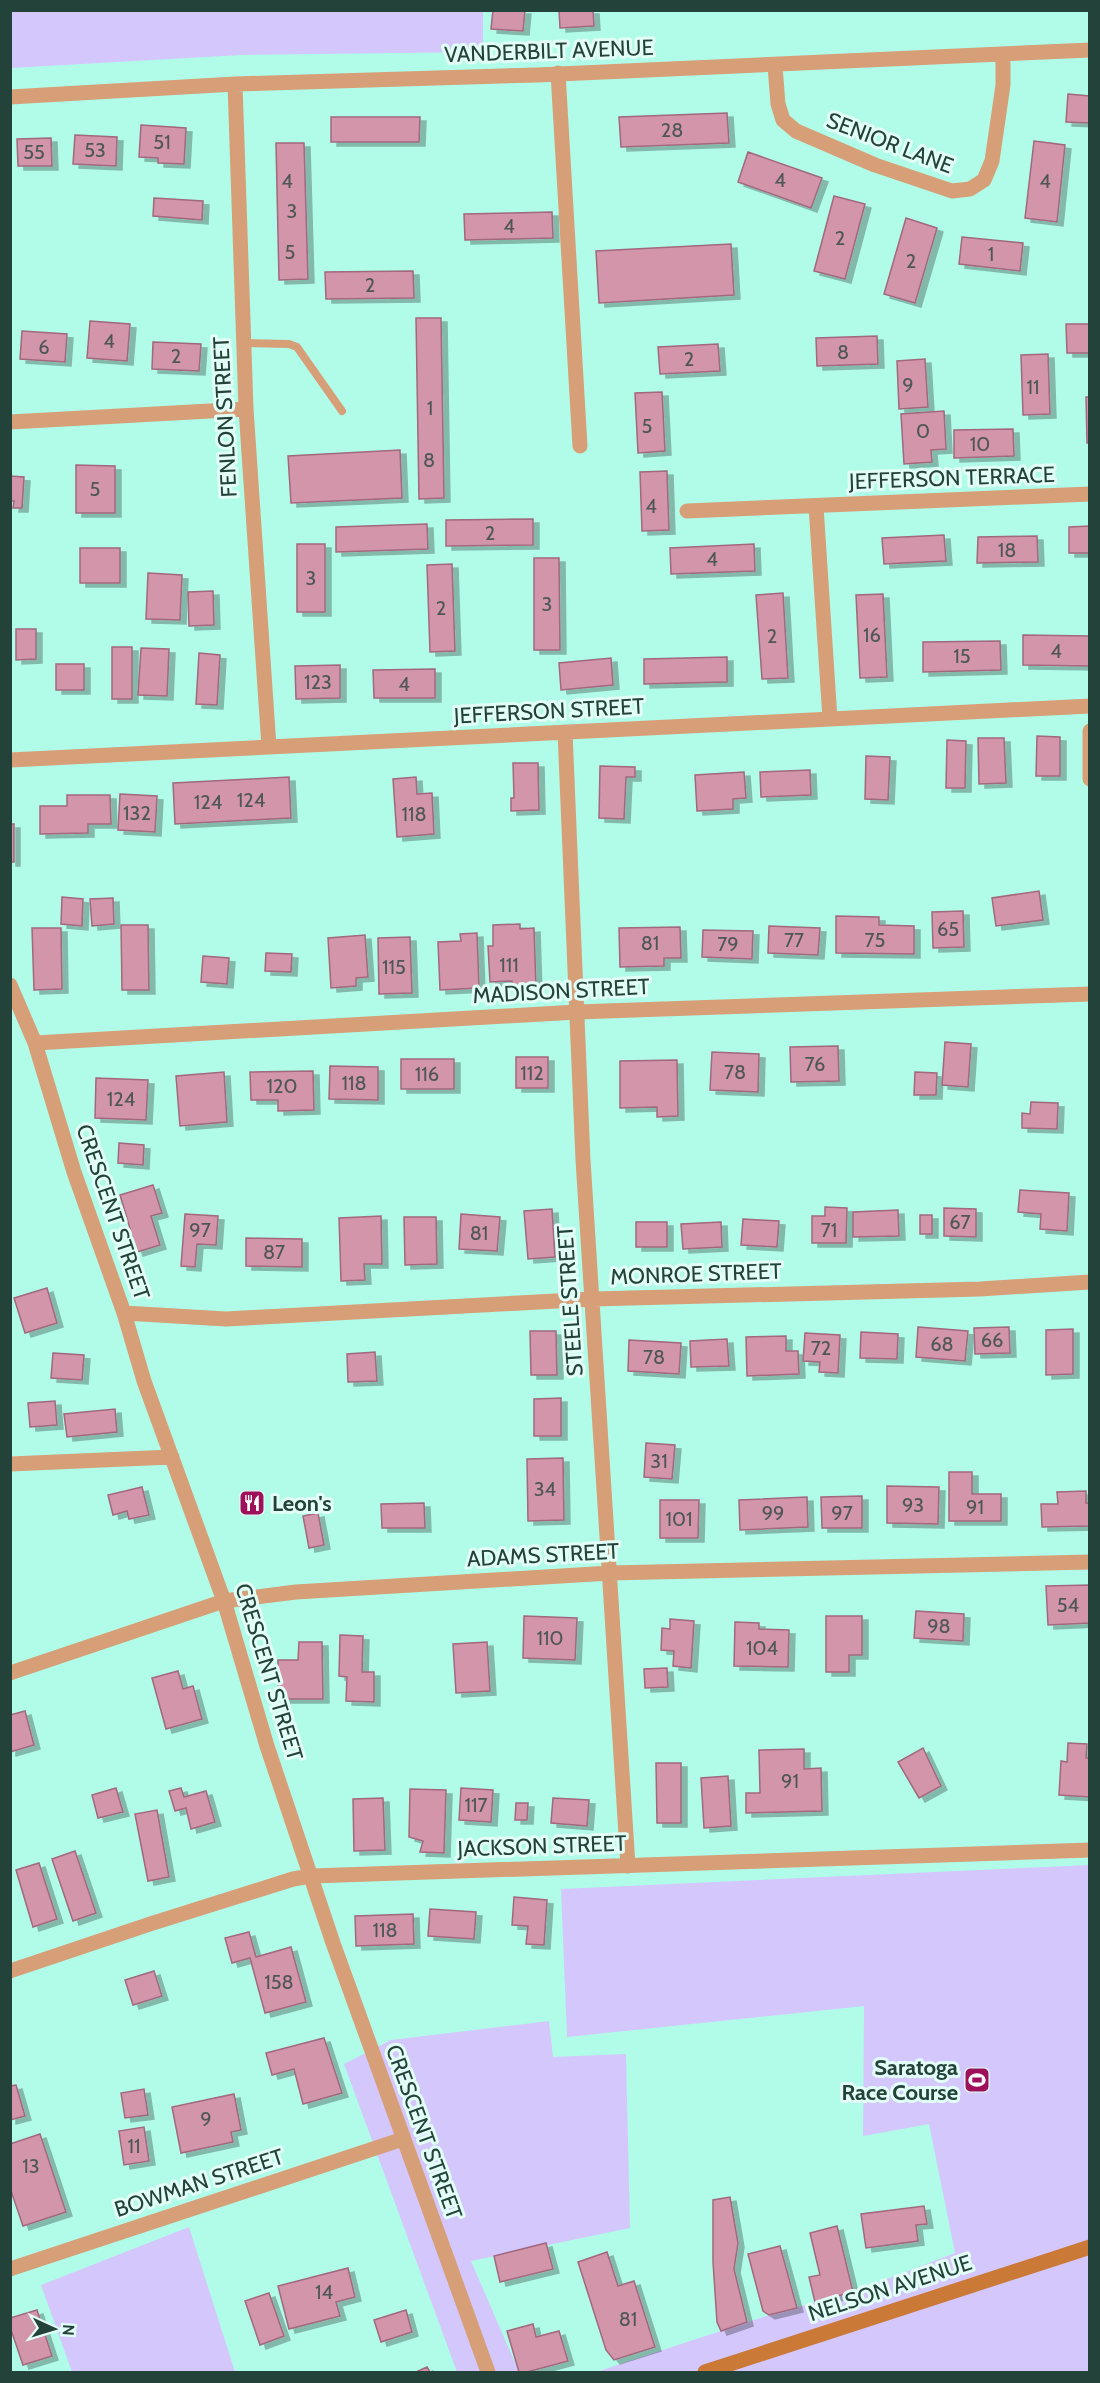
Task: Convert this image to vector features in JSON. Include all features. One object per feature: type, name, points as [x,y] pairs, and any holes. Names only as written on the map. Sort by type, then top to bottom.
[{"type":"street","name":"VANDERBILT AVENUE","points":[[10,97],[235,84],[775,66],[1089,50]]},
{"type":"street","name":"SENIOR LANE","points":[[775,66],[780,112],[783,120],[796,131],[875,165],[952,191],[970,189],[984,180],[992,161],[1003,84],[1003,55]]},
{"type":"street","points":[[558,73],[580,446]]},
{"type":"street","name":"FENLON STREET","points":[[235,84],[246,409],[269,747]]},
{"type":"street","points":[[10,422],[246,409]]},
{"type":"street","name":"JEFFERSON TERRACE","points":[[687,511],[1089,494]]},
{"type":"street","points":[[816,506],[830,719]]},
{"type":"street","name":"JEFFERSON STREET","points":[[10,760],[1089,706]]},
{"type":"street","points":[[1089,731],[1089,779]]},
{"type":"street","name":"STEELE STREET","points":[[564,732],[583,1160],[628,1866]]},
{"type":"street","name":"CRESCENT STREET","points":[[11,988],[35,1044],[74,1172],[124,1313],[144,1381],[224,1601],[267,1746],[311,1876],[488,2373]]},
{"type":"street","name":"MADISON STREET","points":[[35,1044],[577,1012],[1089,994]]},
{"type":"street","name":"MONROE STREET","points":[[124,1313],[226,1319],[592,1299],[968,1289],[1089,1282]]},
{"type":"street","points":[[10,1464],[172,1457]]},
{"type":"street","name":"ADAMS STREET","points":[[10,1672],[224,1601],[296,1592],[610,1573],[1089,1562]]},
{"type":"street","name":"JACKSON STREET","points":[[10,1971],[150,1924],[293,1879],[311,1876],[1089,1850]]},
{"type":"street","name":"BOWMAN STREET","points":[[10,2269],[403,2139]]},
{"type":"street","name":"NELSON AVENUE","points":[[705,2373],[1089,2247]]},
{"type":"lane","points":[[243,343],[289,344],[297,347],[342,411]]},
{"type":"shaded area","points":[[11,10],[483,11],[483,52],[241,55],[11,68]]},
{"type":"shaded area","name":"Saratoga Race Course","points":[[1089,1865],[1089,2372],[596,2372],[769,2315],[853,2292],[955,2253],[929,2124],[863,2136],[864,2006],[567,2037],[561,1889]]},
{"type":"shaded area","points":[[549,2021],[553,2057],[626,2054],[630,2228],[471,2261],[519,2372],[457,2372],[344,2064],[391,2040]]},
{"type":"shaded area","points":[[189,2227],[235,2372],[72,2372],[41,2285]]},
{"type":"building","points":[[493,10],[525,10],[523,31],[491,29]]},
{"type":"building","points":[[559,10],[593,10],[594,26],[560,28]]},
{"type":"building","points":[[1068,94],[1090,96],[1090,123],[1066,122]]},
{"type":"building","points":[[727,113],[729,143],[621,147],[619,117]]},
{"type":"building","points":[[331,117],[420,117],[419,142],[331,142]]},
{"type":"building","points":[[141,125],[186,128],[184,164],[158,163],[158,158],[139,157]]},
{"type":"building","points":[[75,135],[117,137],[116,166],[73,164]]},
{"type":"building","points":[[51,138],[52,166],[18,166],[17,139]]},
{"type":"building","points":[[1034,141],[1065,145],[1057,222],[1025,218]]},
{"type":"building","points":[[276,143],[304,143],[308,279],[279,280]]},
{"type":"building","points":[[748,152],[822,178],[811,208],[738,182]]},
{"type":"building","points":[[834,196],[865,204],[845,279],[814,271]]},
{"type":"building","points":[[154,198],[203,201],[202,220],[153,216]]},
{"type":"building","points":[[552,212],[553,238],[465,240],[464,214]]},
{"type":"building","points":[[906,218],[937,228],[915,303],[884,294]]},
{"type":"building","points":[[962,237],[1023,243],[1020,271],[959,264]]},
{"type":"building","points":[[731,244],[734,295],[599,303],[596,251]]},
{"type":"building","points":[[413,271],[414,298],[326,299],[325,272]]},
{"type":"building","points":[[416,318],[441,318],[444,498],[419,499]]},
{"type":"building","points":[[90,321],[130,324],[127,361],[87,358]]},
{"type":"building","points":[[1066,324],[1090,324],[1090,353],[1067,353]]},
{"type":"building","points":[[22,331],[67,334],[65,362],[20,359]]},
{"type":"building","points":[[877,336],[878,364],[817,366],[816,338]]},
{"type":"building","points":[[153,342],[201,344],[199,371],[152,369]]},
{"type":"building","points":[[718,344],[720,371],[660,374],[658,347]]},
{"type":"building","points":[[1048,354],[1050,414],[1023,415],[1021,355]]},
{"type":"building","points":[[925,359],[928,407],[899,409],[897,361]]},
{"type":"building","points":[[662,392],[665,451],[638,453],[635,393]]},
{"type":"building","points":[[1086,397],[1090,397],[1090,443],[1087,443]]},
{"type":"building","points":[[944,411],[946,449],[931,450],[932,462],[904,464],[901,414]]},
{"type":"building","points":[[1013,429],[1014,456],[954,458],[954,430]]},
{"type":"building","points":[[400,450],[402,498],[291,503],[288,456]]},
{"type":"building","points":[[76,465],[115,466],[115,513],[76,513]]},
{"type":"building","points":[[667,471],[669,530],[642,531],[640,472]]},
{"type":"building","points":[[10,476],[24,477],[22,508],[13,508],[14,501],[10,501]]},
{"type":"building","points":[[533,519],[533,545],[446,546],[446,520]]},
{"type":"building","points":[[427,524],[428,549],[336,552],[336,527]]},
{"type":"building","points":[[1090,526],[1090,553],[1069,553],[1069,527]]},
{"type":"building","points":[[944,535],[946,561],[884,564],[882,538]]},
{"type":"building","points":[[1037,536],[1038,562],[977,563],[978,537]]},
{"type":"building","points":[[297,544],[325,544],[325,612],[297,612]]},
{"type":"building","points":[[754,544],[755,571],[671,574],[670,548]]},
{"type":"building","points":[[80,548],[120,548],[120,583],[80,583]]},
{"type":"building","points":[[534,558],[559,558],[560,650],[534,650]]},
{"type":"building","points":[[452,564],[455,651],[430,652],[427,565]]},
{"type":"building","points":[[148,573],[182,575],[180,620],[146,619]]},
{"type":"building","points":[[213,591],[214,625],[189,626],[188,592]]},
{"type":"building","points":[[783,593],[788,678],[762,679],[756,595]]},
{"type":"building","points":[[883,594],[887,677],[860,678],[856,595]]},
{"type":"building","points":[[16,629],[36,629],[36,659],[16,660]]},
{"type":"building","points":[[1023,635],[1090,636],[1090,666],[1023,665]]},
{"type":"building","points":[[1000,641],[1001,670],[923,672],[923,642]]},
{"type":"building","points":[[112,647],[132,647],[132,699],[112,699]]},
{"type":"building","points":[[141,648],[169,649],[167,696],[138,695]]},
{"type":"building","points":[[199,653],[220,655],[217,705],[196,704]]},
{"type":"building","points":[[727,657],[727,682],[644,684],[644,659]]},
{"type":"building","points":[[611,658],[613,685],[561,690],[559,663]]},
{"type":"building","points":[[56,664],[84,664],[84,690],[56,690]]},
{"type":"building","points":[[340,665],[340,698],[296,699],[295,666]]},
{"type":"building","points":[[435,669],[435,698],[374,698],[373,670]]},
{"type":"building","points":[[1037,736],[1060,737],[1060,776],[1036,776]]},
{"type":"building","points":[[978,738],[1004,738],[1006,783],[979,784]]},
{"type":"building","points":[[947,740],[966,741],[965,788],[946,788]]},
{"type":"building","points":[[866,756],[890,757],[888,800],[865,799]]},
{"type":"building","points":[[513,763],[538,763],[539,810],[511,811],[511,798],[514,798]]},
{"type":"building","points":[[600,766],[635,767],[635,777],[626,777],[624,819],[599,818]]},
{"type":"building","points":[[810,770],[811,795],[761,797],[760,772]]},
{"type":"building","points":[[744,772],[746,798],[733,799],[733,809],[697,811],[695,775]]},
{"type":"building","points":[[289,777],[291,818],[175,824],[173,783]]},
{"type":"building","points":[[416,777],[417,794],[432,793],[434,834],[397,837],[393,779]]},
{"type":"building","points":[[120,794],[157,796],[155,832],[118,830]]},
{"type":"building","points":[[67,795],[110,795],[111,824],[88,824],[88,833],[40,834],[40,806],[67,806]]},
{"type":"building","points":[[10,824],[14,824],[14,862],[10,862]]},
{"type":"building","points":[[1039,891],[1043,920],[996,926],[992,898]]},
{"type":"building","points":[[62,897],[83,899],[82,926],[61,924]]},
{"type":"building","points":[[113,898],[114,924],[92,926],[90,899]]},
{"type":"building","points":[[963,911],[964,947],[933,948],[932,912]]},
{"type":"building","points":[[836,916],[879,917],[879,925],[914,926],[914,954],[836,953]]},
{"type":"building","points":[[520,924],[520,929],[534,928],[536,988],[512,989],[512,981],[490,982],[488,946],[493,946],[493,925]]},
{"type":"building","points":[[121,925],[148,925],[149,990],[122,990]]},
{"type":"building","points":[[769,926],[820,928],[818,955],[768,953]]},
{"type":"building","points":[[680,927],[681,958],[664,958],[664,966],[620,967],[619,928]]},
{"type":"building","points":[[32,928],[61,928],[62,989],[34,990]]},
{"type":"building","points":[[703,930],[753,931],[752,959],[702,957]]},
{"type":"building","points":[[477,933],[479,988],[440,990],[438,942],[461,941],[460,934]]},
{"type":"building","points":[[365,935],[368,977],[356,978],[356,986],[331,988],[328,938]]},
{"type":"building","points":[[410,937],[412,993],[379,994],[378,938]]},
{"type":"building","points":[[266,953],[292,954],[291,972],[265,971]]},
{"type":"building","points":[[203,956],[229,958],[227,984],[201,982]]},
{"type":"building","points":[[945,1042],[971,1044],[968,1087],[942,1085]]},
{"type":"building","points":[[838,1046],[839,1081],[791,1082],[790,1047]]},
{"type":"building","points":[[712,1052],[759,1054],[758,1092],[710,1090]]},
{"type":"building","points":[[516,1057],[548,1057],[548,1088],[516,1088]]},
{"type":"building","points":[[401,1059],[454,1059],[454,1089],[401,1089]]},
{"type":"building","points":[[677,1060],[678,1116],[657,1117],[657,1107],[620,1108],[620,1061]]},
{"type":"building","points":[[330,1066],[378,1067],[378,1100],[329,1099]]},
{"type":"building","points":[[313,1071],[314,1110],[278,1111],[278,1100],[251,1100],[250,1072]]},
{"type":"building","points":[[224,1072],[227,1122],[180,1126],[176,1076]]},
{"type":"building","points":[[915,1072],[937,1073],[936,1095],[914,1095]]},
{"type":"building","points":[[96,1078],[148,1080],[146,1120],[95,1118]]},
{"type":"building","points":[[1031,1102],[1058,1103],[1057,1129],[1022,1128],[1022,1113],[1030,1114]]},
{"type":"building","points":[[119,1143],[144,1145],[143,1165],[118,1163]]},
{"type":"building","points":[[153,1185],[162,1213],[151,1216],[160,1245],[137,1252],[120,1195]]},
{"type":"building","points":[[1020,1190],[1069,1193],[1067,1231],[1040,1229],[1041,1214],[1018,1212]]},
{"type":"building","points":[[825,1207],[847,1208],[846,1243],[812,1243],[812,1216],[825,1216]]},
{"type":"building","points":[[944,1208],[976,1209],[976,1237],[944,1236]]},
{"type":"building","points":[[552,1209],[555,1257],[528,1259],[524,1211]]},
{"type":"building","points":[[898,1210],[899,1236],[853,1237],[853,1212]]},
{"type":"building","points":[[185,1214],[218,1216],[216,1245],[197,1244],[195,1267],[181,1266]]},
{"type":"building","points":[[461,1214],[500,1217],[497,1251],[459,1249]]},
{"type":"building","points":[[920,1215],[932,1215],[932,1234],[920,1234]]},
{"type":"building","points":[[381,1216],[382,1264],[364,1264],[365,1280],[341,1281],[339,1218]]},
{"type":"building","points":[[404,1217],[436,1217],[437,1264],[405,1265]]},
{"type":"building","points":[[743,1219],[779,1221],[777,1247],[741,1245]]},
{"type":"building","points":[[636,1222],[667,1222],[667,1247],[636,1247]]},
{"type":"building","points":[[721,1222],[722,1247],[683,1249],[681,1224]]},
{"type":"building","points":[[246,1238],[302,1239],[302,1267],[246,1266]]},
{"type":"building","points":[[47,1288],[57,1323],[25,1333],[14,1298]]},
{"type":"building","points":[[918,1327],[968,1331],[965,1361],[916,1357]]},
{"type":"building","points":[[1009,1327],[1010,1353],[975,1354],[974,1328]]},
{"type":"building","points":[[1073,1329],[1073,1374],[1046,1375],[1046,1330]]},
{"type":"building","points":[[530,1331],[556,1331],[557,1375],[531,1375]]},
{"type":"building","points":[[861,1332],[898,1334],[897,1359],[860,1358]]},
{"type":"building","points":[[805,1333],[840,1335],[838,1373],[819,1372],[820,1362],[803,1361]]},
{"type":"building","points":[[786,1336],[786,1351],[798,1351],[799,1374],[747,1376],[746,1337]]},
{"type":"building","points":[[727,1339],[729,1366],[691,1367],[690,1341]]},
{"type":"building","points":[[629,1340],[681,1343],[679,1374],[628,1371]]},
{"type":"building","points":[[375,1352],[377,1381],[348,1382],[347,1354]]},
{"type":"building","points":[[53,1353],[84,1355],[82,1380],[51,1378]]},
{"type":"building","points":[[561,1398],[561,1436],[534,1436],[534,1399]]},
{"type":"building","points":[[55,1401],[57,1425],[30,1427],[28,1403]]},
{"type":"building","points":[[115,1409],[117,1432],[67,1437],[64,1414]]},
{"type":"building","points":[[646,1443],[675,1445],[672,1479],[644,1477]]},
{"type":"building","points":[[563,1458],[564,1520],[528,1521],[527,1459]]},
{"type":"building","points":[[949,1472],[972,1472],[972,1494],[1001,1494],[1001,1521],[949,1521]]},
{"type":"building","points":[[887,1486],[939,1487],[938,1524],[887,1523]]},
{"type":"building","points":[[142,1487],[149,1515],[129,1519],[127,1511],[113,1515],[108,1495]]},
{"type":"building","points":[[1086,1491],[1086,1503],[1090,1503],[1090,1526],[1042,1527],[1041,1504],[1058,1504],[1057,1492]]},
{"type":"building","points":[[862,1496],[862,1528],[822,1528],[821,1497]]},
{"type":"building","points":[[807,1497],[808,1527],[740,1530],[739,1500]]},
{"type":"building","points":[[660,1500],[699,1500],[698,1538],[660,1538]]},
{"type":"building","points":[[424,1503],[425,1528],[382,1528],[381,1504]]},
{"type":"building","points":[[318,1513],[324,1545],[309,1548],[303,1516]]},
{"type":"building","points":[[1090,1585],[1090,1623],[1048,1625],[1046,1586]]},
{"type":"building","points":[[916,1611],[964,1614],[963,1641],[914,1638]]},
{"type":"building","points":[[524,1616],[577,1618],[575,1660],[523,1658]]},
{"type":"building","points":[[826,1616],[862,1616],[862,1655],[849,1655],[849,1672],[826,1672]]},
{"type":"building","points":[[670,1619],[694,1621],[691,1668],[673,1666],[674,1651],[661,1650],[662,1628],[670,1629]]},
{"type":"building","points":[[735,1622],[759,1623],[759,1629],[789,1630],[788,1667],[734,1666]]},
{"type":"building","points":[[340,1635],[363,1636],[362,1672],[374,1672],[374,1702],[346,1701],[347,1677],[339,1676]]},
{"type":"building","points":[[299,1642],[322,1642],[323,1699],[278,1699],[278,1660],[298,1660]]},
{"type":"building","points":[[487,1642],[490,1691],[456,1693],[453,1644]]},
{"type":"building","points":[[667,1668],[668,1687],[645,1688],[644,1669]]},
{"type":"building","points":[[178,1671],[183,1689],[193,1686],[202,1719],[166,1729],[152,1678]]},
{"type":"building","points":[[25,1711],[34,1745],[10,1752],[10,1715]]},
{"type":"building","points":[[1068,1743],[1087,1744],[1086,1758],[1090,1758],[1090,1797],[1059,1795],[1061,1761],[1067,1762]]},
{"type":"building","points":[[923,1748],[941,1786],[919,1798],[898,1762]]},
{"type":"building","points":[[804,1749],[804,1769],[821,1768],[822,1811],[746,1813],[746,1793],[760,1793],[759,1750]]},
{"type":"building","points":[[656,1763],[681,1763],[681,1823],[657,1823]]},
{"type":"building","points":[[728,1776],[731,1826],[704,1828],[701,1778]]},
{"type":"building","points":[[116,1788],[123,1812],[98,1818],[92,1795]]},
{"type":"building","points":[[181,1788],[184,1797],[206,1791],[215,1822],[191,1829],[186,1808],[175,1811],[169,1791]]},
{"type":"building","points":[[461,1788],[493,1790],[491,1822],[459,1820]]},
{"type":"building","points":[[410,1789],[446,1790],[444,1853],[420,1852],[423,1841],[409,1837]]},
{"type":"building","points":[[383,1798],[385,1850],[354,1851],[353,1799]]},
{"type":"building","points":[[553,1798],[589,1800],[587,1826],[551,1823]]},
{"type":"building","points":[[516,1803],[528,1803],[527,1820],[515,1820]]},
{"type":"building","points":[[157,1810],[169,1877],[148,1881],[135,1814]]},
{"type":"building","points":[[75,1851],[96,1913],[73,1921],[52,1859]]},
{"type":"building","points":[[39,1863],[57,1919],[33,1927],[16,1870]]},
{"type":"building","points":[[514,1897],[547,1900],[544,1945],[526,1944],[528,1926],[512,1925]]},
{"type":"building","points":[[430,1909],[476,1912],[474,1939],[428,1936]]},
{"type":"building","points":[[413,1914],[414,1944],[356,1946],[355,1916]]},
{"type":"building","points":[[249,1932],[256,1957],[291,1947],[306,2002],[265,2013],[250,1958],[232,1963],[225,1938]]},
{"type":"building","points":[[154,1971],[162,1996],[133,2005],[125,1980]]},
{"type":"building","points":[[324,2038],[342,2093],[303,2104],[294,2069],[272,2075],[266,2053]]},
{"type":"building","points":[[16,2085],[25,2116],[10,2120],[10,2086]]},
{"type":"building","points":[[144,2089],[148,2115],[125,2118],[121,2093]]},
{"type":"building","points":[[234,2094],[241,2130],[231,2132],[233,2142],[181,2153],[172,2107]]},
{"type":"building","points":[[144,2127],[149,2161],[124,2165],[119,2131]]},
{"type":"building","points":[[40,2134],[66,2212],[23,2226],[10,2188],[10,2144]]},
{"type":"building","points":[[730,2197],[738,2243],[734,2269],[747,2322],[721,2331],[717,2322],[713,2262],[713,2200]]},
{"type":"building","points":[[924,2206],[927,2224],[916,2225],[918,2241],[866,2248],[861,2214]]},
{"type":"building","points":[[837,2226],[853,2292],[815,2302],[809,2277],[820,2275],[810,2233]]},
{"type":"building","points":[[546,2243],[553,2269],[500,2282],[494,2256]]},
{"type":"building","points":[[780,2246],[797,2308],[769,2315],[763,2311],[748,2254]]},
{"type":"building","points":[[607,2252],[618,2286],[634,2281],[655,2347],[614,2360],[606,2350],[578,2262]]},
{"type":"building","points":[[348,2268],[355,2297],[336,2302],[340,2316],[289,2329],[278,2286]]},
{"type":"building","points":[[269,2293],[284,2336],[260,2345],[245,2301]]},
{"type":"building","points":[[37,2310],[52,2356],[23,2365],[10,2327],[10,2318]]},
{"type":"building","points":[[406,2310],[412,2332],[381,2342],[374,2320]]},
{"type":"building","points":[[533,2324],[536,2337],[559,2331],[568,2361],[519,2372],[507,2331]]},
{"type":"building","points":[[427,2367],[430,2372],[416,2372]]},
{"type":"place","name":"Leon's","points":[[252,1503]]},
{"type":"place","name":"Saratoga Race Course","points":[[977,2080]]}]
